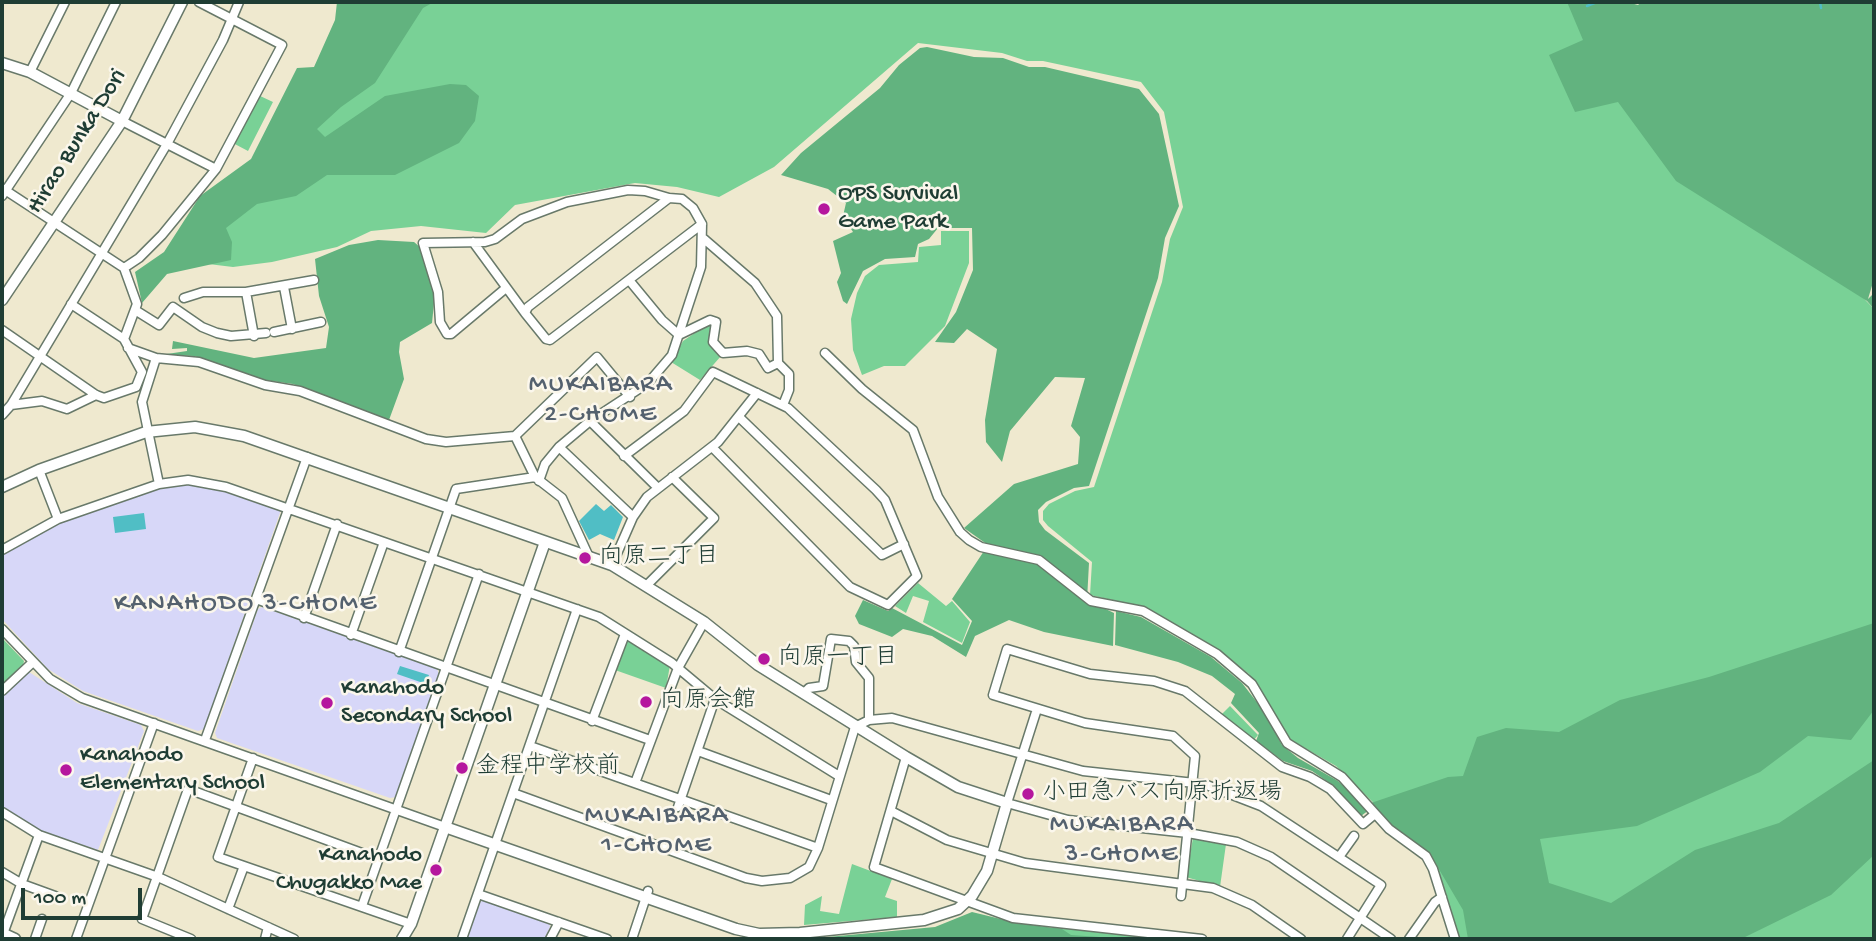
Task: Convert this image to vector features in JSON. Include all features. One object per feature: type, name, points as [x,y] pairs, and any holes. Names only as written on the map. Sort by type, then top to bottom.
[{"type":"street","points":[[30,72],[65,2]]},
{"type":"street","points":[[2,330],[104,398],[136,387],[142,372],[126,343],[130,317],[137,304],[124,268],[3,192],[71,93],[116,2]]},
{"type":"street","name":"Hirao Bunka Dori","points":[[2,300],[122,121],[182,2]]},
{"type":"street","points":[[124,268],[139,258],[162,235],[216,169],[282,45],[199,2]]},
{"type":"street","points":[[2,415],[167,144],[239,2]]},
{"type":"street","points":[[2,63],[30,72],[216,169]]},
{"type":"street","points":[[506,288],[451,334],[447,334],[440,322],[438,292],[423,243],[495,239],[522,219],[567,202],[628,190],[682,199],[702,224],[704,239],[701,267],[679,335],[662,370],[630,397],[590,421],[559,447],[537,479]]},
{"type":"street","points":[[525,313],[528,307],[669,198]]},
{"type":"street","points":[[473,242],[525,313],[546,339],[550,340],[702,224]]},
{"type":"street","points":[[704,239],[763,292],[777,316],[778,363],[789,374],[789,390],[783,405]]},
{"type":"street","points":[[184,298],[203,292],[246,292],[314,280]]},
{"type":"street","points":[[629,280],[662,320],[679,335]]},
{"type":"street","points":[[284,287],[292,329]]},
{"type":"street","points":[[246,292],[254,336]]},
{"type":"street","points":[[71,304],[126,343],[156,358],[199,362],[265,385],[289,388],[426,439],[446,442],[515,436],[597,357],[630,397]]},
{"type":"street","points":[[135,310],[159,325],[173,307],[202,327],[217,333],[254,336],[321,322]]},
{"type":"street","points":[[679,335],[710,320],[716,322],[713,342],[723,353],[747,351],[759,354],[768,368],[778,363]]},
{"type":"street","points":[[825,353],[862,390],[913,430],[938,497],[960,532],[969,540],[981,547],[1039,560],[1057,571],[1084,597],[1143,611],[1217,654],[1252,684],[1287,743],[1342,777],[1389,829],[1426,856],[1455,939]]},
{"type":"street","points":[[156,358],[142,402],[146,432],[159,484]]},
{"type":"street","points":[[624,456],[684,411],[713,372],[783,405],[885,500],[917,576],[888,605],[850,586],[712,447]]},
{"type":"street","points":[[612,565],[633,517],[657,487],[712,447],[757,393]]},
{"type":"street","points":[[10,405],[42,401],[67,409],[96,395]]},
{"type":"street","points":[[739,417],[882,555],[905,544]]},
{"type":"street","points":[[590,421],[657,487]]},
{"type":"street","points":[[2,487],[39,470],[146,432],[176,427],[219,429],[307,457],[612,565],[704,622],[738,651],[855,727],[958,787],[1068,820],[1188,833],[1237,842],[1271,857],[1391,939]]},
{"type":"street","points":[[515,436],[523,447],[537,479],[562,498],[589,557]]},
{"type":"street","points":[[559,447],[633,517]]},
{"type":"street","points":[[205,740],[307,457]]},
{"type":"street","points":[[39,470],[58,519]]},
{"type":"street","points":[[646,586],[714,518],[672,477]]},
{"type":"street","points":[[399,652],[456,489],[537,479]]},
{"type":"street","points":[[2,550],[58,519],[159,484],[188,480],[205,482],[289,507],[600,617],[678,668],[715,699],[839,776]]},
{"type":"street","points":[[304,618],[337,524]]},
{"type":"street","points":[[351,635],[384,542]]},
{"type":"street","points":[[402,939],[411,923],[545,542]]},
{"type":"street","points":[[362,906],[479,574]]},
{"type":"street","points":[[256,599],[545,705],[650,740]]},
{"type":"street","points":[[462,939],[577,609]]},
{"type":"street","points":[[635,783],[678,668],[704,622]]},
{"type":"street","points":[[2,629],[50,679],[82,698],[445,827],[759,934],[924,920],[952,913],[967,901],[980,885],[992,853],[1037,709]]},
{"type":"street","points":[[592,721],[625,634]]},
{"type":"street","points":[[804,693],[809,688],[823,686],[831,639],[849,641],[854,646],[856,662],[869,678],[869,720]]},
{"type":"street","points":[[1181,896],[1195,756],[1173,736],[1085,723],[993,695],[1007,649],[1090,674],[1154,681],[1185,691],[1199,699],[1282,767],[1310,777],[1330,789],[1363,824],[1375,814]]},
{"type":"street","points":[[2,691],[33,662]]},
{"type":"street","points":[[679,803],[715,699]]},
{"type":"street","points":[[513,793],[762,881],[801,874],[818,848],[855,727],[869,720],[892,718],[1083,771],[1193,783],[1232,793],[1261,806],[1381,885],[1347,939]]},
{"type":"street","points":[[76,939],[153,723]]},
{"type":"street","points":[[530,746],[635,783],[679,803],[818,848]]},
{"type":"street","points":[[698,751],[831,800]]},
{"type":"street","points":[[906,757],[874,867],[1013,918],[1202,939]]},
{"type":"street","points":[[253,758],[218,857],[411,923]]},
{"type":"street","points":[[191,939],[142,919],[188,789],[378,859]]},
{"type":"street","points":[[891,811],[947,840],[1056,870],[1213,888],[1237,897],[1301,939]]},
{"type":"street","points":[[2,812],[40,835],[158,877],[294,939]]},
{"type":"street","points":[[15,939],[2,934],[40,835]]},
{"type":"street","points":[[1339,857],[1353,836]]},
{"type":"street","points":[[661,857],[665,845]]},
{"type":"street","points":[[228,909],[244,866]]},
{"type":"street","points":[[2,872],[22,884],[55,896]]},
{"type":"street","points":[[478,894],[607,939]]},
{"type":"street","points":[[632,939],[647,894]]},
{"type":"street","points":[[1409,939],[1435,902],[1442,897]]},
{"type":"street","points":[[35,939],[42,919]]},
{"type":"street","points":[[550,939],[559,922]]},
{"type":"street","points":[[1176,937],[1178,922]]},
{"type":"street","points":[[265,939],[268,927]]},
{"type":"shaded area","points":[[202,484],[228,488],[281,510],[204,729],[198,731],[83,691],[48,669],[2,619],[2,555],[53,525],[145,492],[174,485]]},
{"type":"shaded area","name":"Kanahodo Secondary School","points":[[262,607],[437,669],[439,674],[396,797],[390,798],[217,738],[215,733],[258,609]]},
{"type":"shaded area","name":"Kanahodo Elementary School","points":[[29,672],[77,703],[141,725],[144,731],[98,850],[38,830],[2,808],[2,697]]},
{"type":"shaded area","points":[[483,900],[549,923],[550,927],[544,939],[466,939],[479,903]]},
{"type":"green space","points":[[337,2],[434,2],[423,8],[375,83],[341,107],[317,129],[325,137],[385,96],[450,84],[466,85],[479,96],[475,121],[459,143],[395,175],[327,175],[296,196],[257,204],[226,228],[232,242],[231,260],[167,274],[142,303],[135,272],[164,252],[200,196],[251,159],[297,68],[314,67],[335,20]]},
{"type":"green space","points":[[400,2],[1580,2],[1874,309],[1874,939],[1460,939],[1436,864],[1336,766],[1291,740],[1249,674],[1218,650],[1147,608],[1090,595],[1092,562],[1048,526],[1043,520],[1043,511],[1049,504],[1075,491],[1094,487],[1162,282],[1170,239],[1183,207],[1164,112],[1141,82],[1043,61],[1027,61],[1002,53],[918,43],[774,167],[719,197],[677,187],[635,183],[515,205],[486,233],[421,226],[371,231],[337,247],[272,262],[233,267],[192,262]]},
{"type":"green space","points":[[1567,2],[1627,2],[1638,5],[1641,2],[1874,2],[1874,279],[1868,299],[1874,293],[1874,309],[1867,301],[1676,181],[1618,102],[1575,112],[1549,55],[1583,40]]},
{"type":"green space","points":[[927,47],[974,57],[1003,58],[1029,67],[1045,67],[1139,89],[1159,114],[1179,206],[1165,238],[1158,278],[1089,486],[1074,488],[1046,502],[1038,510],[1039,522],[1045,530],[1089,563],[1087,600],[1114,613],[1113,646],[1044,632],[1009,620],[975,636],[966,657],[932,636],[903,629],[892,637],[859,624],[855,616],[863,600],[888,611],[892,608],[962,645],[972,621],[952,599],[988,545],[964,528],[1014,484],[1078,464],[1080,437],[1071,426],[1085,378],[1055,377],[1010,431],[1002,462],[986,442],[985,420],[997,349],[967,329],[954,343],[935,342],[956,312],[973,270],[972,228],[938,228],[929,239],[918,244],[915,257],[885,259],[863,271],[847,304],[843,301],[837,282],[841,273],[833,241],[853,232],[843,216],[846,203],[828,189],[781,175],[801,153],[880,88],[899,65],[920,48]]},
{"type":"green space","points":[[258,95],[273,102],[248,151],[231,142]]},
{"type":"green space","points":[[941,231],[969,231],[969,263],[945,326],[905,366],[884,366],[862,375],[853,350],[851,319],[857,293],[865,276],[879,265],[918,262],[919,247],[941,245]]},
{"type":"green space","points":[[378,240],[414,242],[421,248],[435,293],[432,323],[400,342],[404,379],[389,420],[293,384],[264,380],[194,356],[160,355],[187,351],[187,348],[172,349],[173,341],[254,358],[326,348],[329,327],[319,296],[315,259],[349,245]]},
{"type":"green space","points":[[708,324],[712,326],[709,341],[721,356],[700,380],[671,362],[683,341]]},
{"type":"green space","points":[[918,583],[946,606],[952,601],[970,622],[962,643],[923,622],[929,601],[913,596],[906,613],[895,606]]},
{"type":"green space","points":[[1116,611],[1141,617],[1211,657],[1242,683],[1263,710],[1282,745],[1298,758],[1338,781],[1365,805],[1448,777],[1463,776],[1477,737],[1506,728],[1559,732],[1620,700],[1709,677],[1874,623],[1874,710],[1851,740],[1808,736],[1760,772],[1637,826],[1540,839],[1549,883],[1611,903],[1695,850],[1779,823],[1874,760],[1874,855],[1831,895],[1741,939],[1468,939],[1463,910],[1430,854],[1393,827],[1373,807],[1361,816],[1331,784],[1312,771],[1283,761],[1256,741],[1259,733],[1231,703],[1235,694],[1212,676],[1178,662],[1115,645]]},
{"type":"green space","points":[[4,640],[24,661],[23,666],[2,687],[2,643]]},
{"type":"green space","points":[[629,641],[670,665],[666,688],[615,670],[625,643]]},
{"type":"green space","points":[[1230,706],[1258,735],[1253,741],[1222,714]]},
{"type":"green space","points":[[1193,838],[1226,844],[1220,887],[1186,877]]},
{"type":"green space","points":[[852,864],[892,879],[885,897],[897,901],[897,917],[804,925],[805,905],[822,896],[820,911],[839,914]]},
{"type":"green space","points":[[972,912],[1017,923],[1062,929],[1071,935],[1128,939],[806,939],[935,927]]},
{"type":"green space","points":[[1028,928],[1064,928],[1159,939],[973,939]]},
{"type":"water","points":[[596,504],[604,511],[611,505],[623,517],[614,540],[600,534],[589,540],[579,521]]},
{"type":"water","points":[[144,513],[146,529],[115,533],[113,517]]},
{"type":"water","points":[[400,666],[429,675],[426,684],[397,674]]},
{"type":"waterway","points":[[1587,6],[1597,2]]},
{"type":"waterway","points":[[1820,2],[1821,8]]},
{"type":"place","name":"OPS Survival Game Park","points":[[824,209]]},
{"type":"place","name":"向原二丁目","points":[[585,558]]},
{"type":"place","name":"向原一丁目","points":[[764,659]]},
{"type":"place","name":"向原会館","points":[[646,702]]},
{"type":"place","name":"Kanahodo Secondary School","points":[[327,703]]},
{"type":"place","name":"金程中学校前","points":[[462,768]]},
{"type":"place","name":"Kanahodo Elementary School","points":[[66,770]]},
{"type":"place","name":"小田急バス向原折返場","points":[[1028,794]]},
{"type":"place","name":"Kanahodo Chugakko Mae","points":[[436,870]]},
{"type":"district","name":"MUKAIBARA 2-CHOME","points":[[601,401]]},
{"type":"district","name":"KANAHODO 3-CHOME","points":[[246,605]]},
{"type":"district","name":"MUKAIBARA 1-CHOME","points":[[657,832]]},
{"type":"district","name":"MUKAIBARA 3-CHOME","points":[[1122,841]]}]
